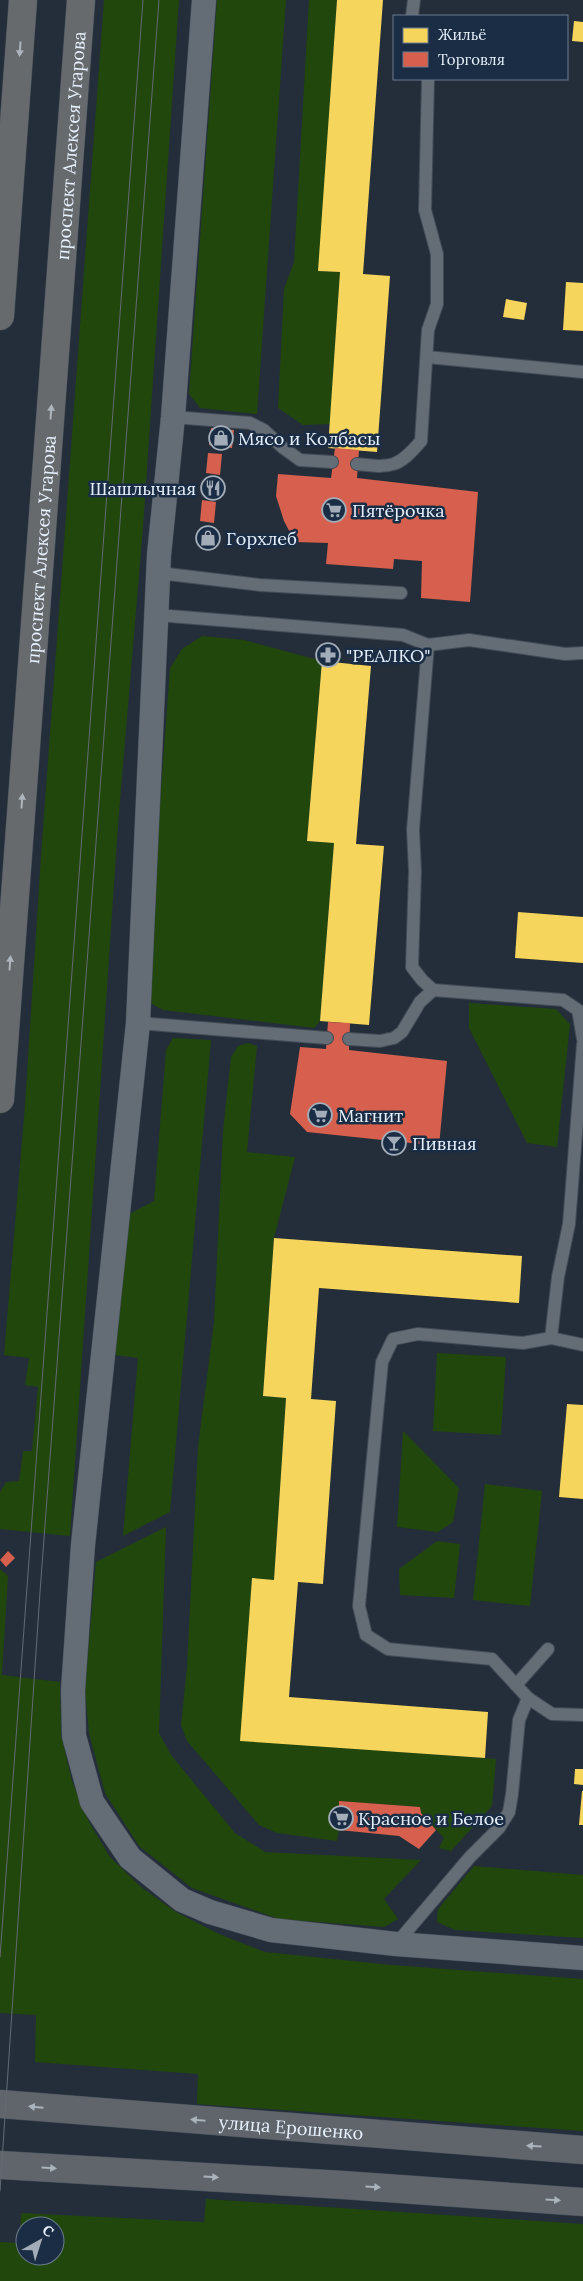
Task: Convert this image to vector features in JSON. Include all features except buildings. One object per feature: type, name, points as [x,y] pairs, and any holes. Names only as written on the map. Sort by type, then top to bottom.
[{"type":"main road","points":[[0,316],[23,0]]},
{"type":"main road","name":"проспект Алексея Угарова","points":[[0,1099],[81,0]]},
{"type":"main road","name":"улица Ерошенко","points":[[0,2104],[583,2150]]},
{"type":"main road","points":[[0,2165],[343,2185],[583,2202]]},
{"type":"street","points":[[204,0],[173,417],[159,572],[138,1023],[83,1545],[73,1690],[74,1736],[92,1802],[130,1858],[182,1900],[210,1912],[271,1930],[396,1944],[583,1958]]},
{"type":"lane","points":[[412,15],[414,0]]},
{"type":"lane","points":[[357,464],[388,467],[402,461],[421,441],[428,330],[437,304],[437,254],[425,210],[428,80]]},
{"type":"lane","points":[[427,357],[583,372]]},
{"type":"lane","points":[[173,417],[250,423],[264,430],[282,447],[300,460],[332,462]]},
{"type":"lane","points":[[159,572],[260,585],[401,593]]},
{"type":"lane","points":[[157,615],[403,635],[428,645],[469,640],[565,654],[583,653]]},
{"type":"lane","points":[[428,645],[413,830],[415,871],[412,967],[433,990],[563,1000],[578,1010],[583,1038]]},
{"type":"lane","points":[[350,1039],[380,1041],[394,1038],[402,1032],[420,1002],[433,990]]},
{"type":"lane","points":[[138,1023],[327,1038]]},
{"type":"lane","points":[[552,1338],[558,1277],[569,1224],[583,1044]]},
{"type":"lane","points":[[583,1345],[552,1338],[522,1342],[418,1334],[393,1340],[382,1362],[359,1606],[366,1635],[388,1649],[492,1659],[528,1698],[552,1714],[583,1715]]},
{"type":"lane","points":[[516,1686],[548,1649]]},
{"type":"lane","points":[[396,1944],[470,1857],[498,1828],[508,1812],[512,1794],[519,1720],[528,1698]]},
{"type":"green space","points":[[104,0],[179,0],[143,527],[118,825],[70,1536],[0,1529],[0,1492],[6,1482],[19,1481],[23,1451],[32,1451],[38,1387],[25,1385],[29,1358],[4,1355],[25,1105],[41,856]]},
{"type":"green space","points":[[217,0],[286,0],[257,414],[200,408],[189,394]]},
{"type":"green space","points":[[309,0],[337,0],[319,271],[340,272],[330,424],[303,425],[278,408],[284,289],[294,262]]},
{"type":"green space","points":[[202,636],[244,640],[322,661],[307,841],[334,843],[320,1021],[314,1028],[163,1010],[152,1004],[146,991],[170,668],[182,649]]},
{"type":"green space","points":[[469,1003],[556,1009],[570,1024],[557,1147],[527,1143],[469,1028]]},
{"type":"green space","points":[[173,1038],[211,1040],[170,1512],[123,1536],[138,1358],[114,1355],[122,1218],[154,1201],[166,1050]]},
{"type":"green space","points":[[248,1043],[257,1046],[247,1152],[295,1157],[274,1238],[263,1396],[286,1398],[274,1580],[252,1579],[241,1740],[496,1759],[492,1806],[451,1851],[439,1848],[444,1838],[421,1813],[420,1807],[339,1801],[337,1841],[277,1833],[259,1825],[187,1741],[181,1725],[187,1667],[198,1447],[214,1322],[223,1131],[231,1057],[238,1046]]},
{"type":"green space","points":[[437,1353],[506,1357],[501,1435],[433,1431]]},
{"type":"green space","points":[[403,1431],[459,1488],[453,1522],[438,1532],[397,1527]]},
{"type":"green space","points":[[485,1484],[542,1491],[530,1606],[473,1600]]},
{"type":"green space","points":[[166,1527],[159,1733],[171,1755],[235,1833],[265,1852],[421,1860],[384,1899],[398,1919],[384,1927],[279,1919],[192,1888],[139,1846],[105,1793],[89,1733],[85,1689],[96,1562]]},
{"type":"green space","points":[[437,1541],[460,1544],[454,1598],[400,1595],[399,1569]]},
{"type":"green space","points":[[0,1569],[8,1576],[2,1675],[60,1682],[61,1735],[72,1781],[89,1822],[110,1857],[141,1887],[176,1912],[219,1934],[265,1952],[392,1965],[583,1979],[583,2131],[197,2104],[198,2074],[35,2062],[36,2015],[0,2013]]},
{"type":"green space","points":[[474,1866],[583,1875],[583,1938],[455,1930],[437,1922],[438,1909]]},
{"type":"green space","points":[[206,2199],[583,2224],[583,2281],[0,2281],[0,2242],[15,2243],[15,2266],[65,2266],[65,2216],[21,2216],[21,2213],[204,2222]]},
{"type":"tram line","points":[[0,1957],[143,0]]},
{"type":"tram line","points":[[0,2191],[40,1592],[159,0]]},
{"type":"place","name":"Мясо и Колбасы","points":[[221,438]]},
{"type":"place","name":"Шашлычная","points":[[213,488]]},
{"type":"place","name":"Пятёрочка","points":[[334,510]]},
{"type":"place","name":"Горхлеб","points":[[208,538]]},
{"type":"place","name":"\"РЕАЛКО\"","points":[[328,655]]},
{"type":"place","name":"Магнит","points":[[320,1115]]},
{"type":"place","name":"Пивная","points":[[394,1143]]},
{"type":"place","name":"Красное и Белое","points":[[341,1818]]}]
